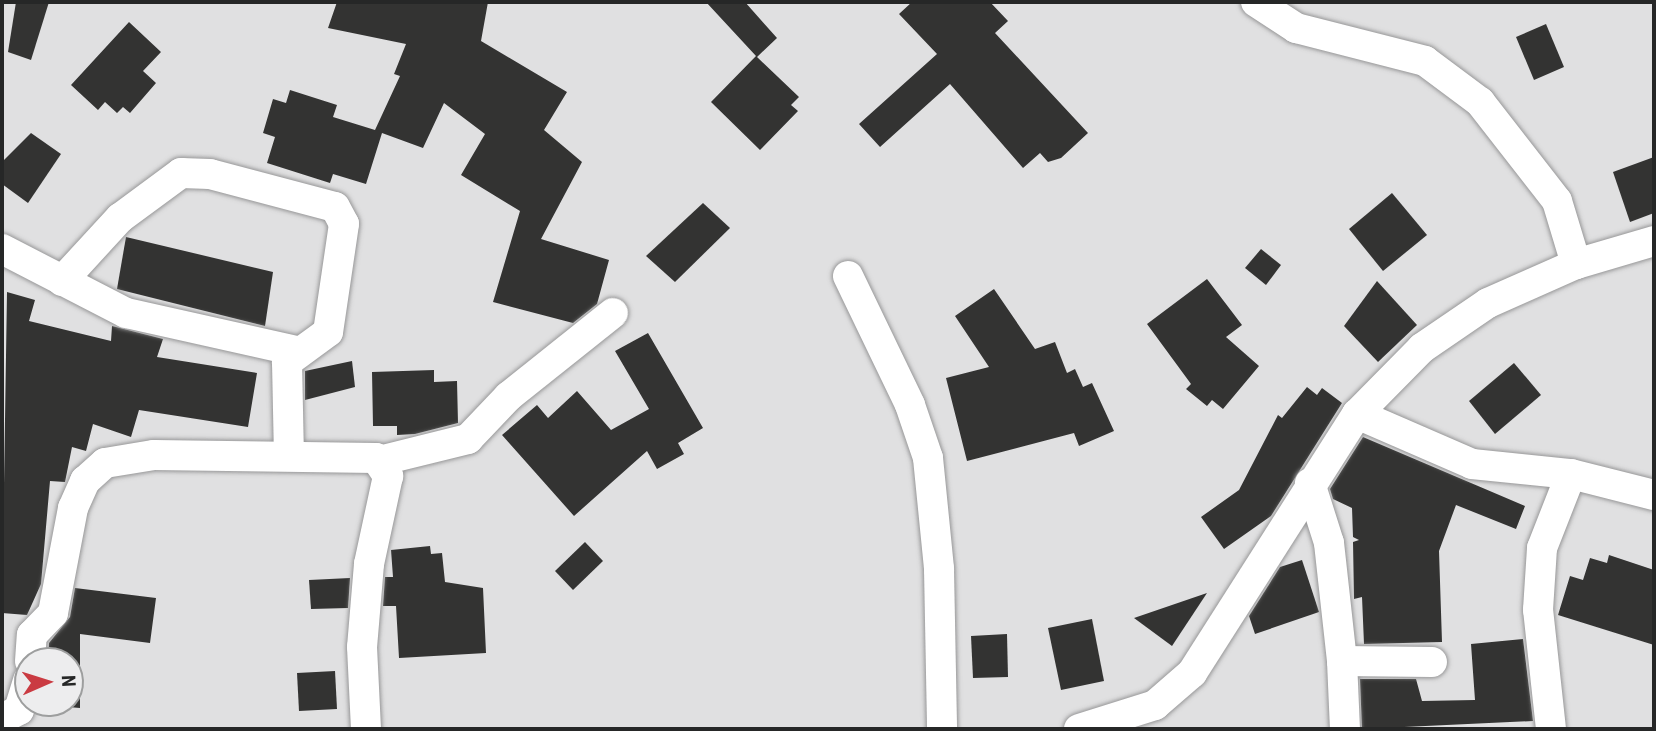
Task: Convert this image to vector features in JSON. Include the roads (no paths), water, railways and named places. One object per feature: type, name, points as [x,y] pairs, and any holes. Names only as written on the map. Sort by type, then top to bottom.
[{"type":"street","points":[[1256,2],[1296,28],[1425,61],[1480,102],[1557,201],[1576,264]]},
{"type":"street","points":[[2,248],[62,281],[125,313],[296,351],[313,347],[328,332],[343,220],[320,200],[181,173],[120,218],[62,281]]},
{"type":"street","points":[[1079,729],[1155,705],[1192,673],[1310,483],[1357,414],[1422,348],[1472,314],[1576,264],[1654,241]]},
{"type":"street","points":[[848,276],[910,405],[928,458],[939,569],[942,729]]},
{"type":"street","points":[[31,647],[32,635],[53,612],[73,508],[94,470],[127,456],[289,455],[383,460],[468,439],[509,396],[613,313]]},
{"type":"street","points":[[289,455],[286,370],[296,351]]},
{"type":"street","points":[[1357,414],[1472,464],[1571,474],[1654,495]]},
{"type":"street","points":[[366,729],[362,647],[369,564],[388,476],[383,460]]},
{"type":"street","points":[[1550,729],[1538,610],[1542,548],[1571,474]]},
{"type":"street","points":[[1310,483],[1329,543],[1342,661],[1345,729]]},
{"type":"street","points":[[1342,661],[1432,662]]}]
